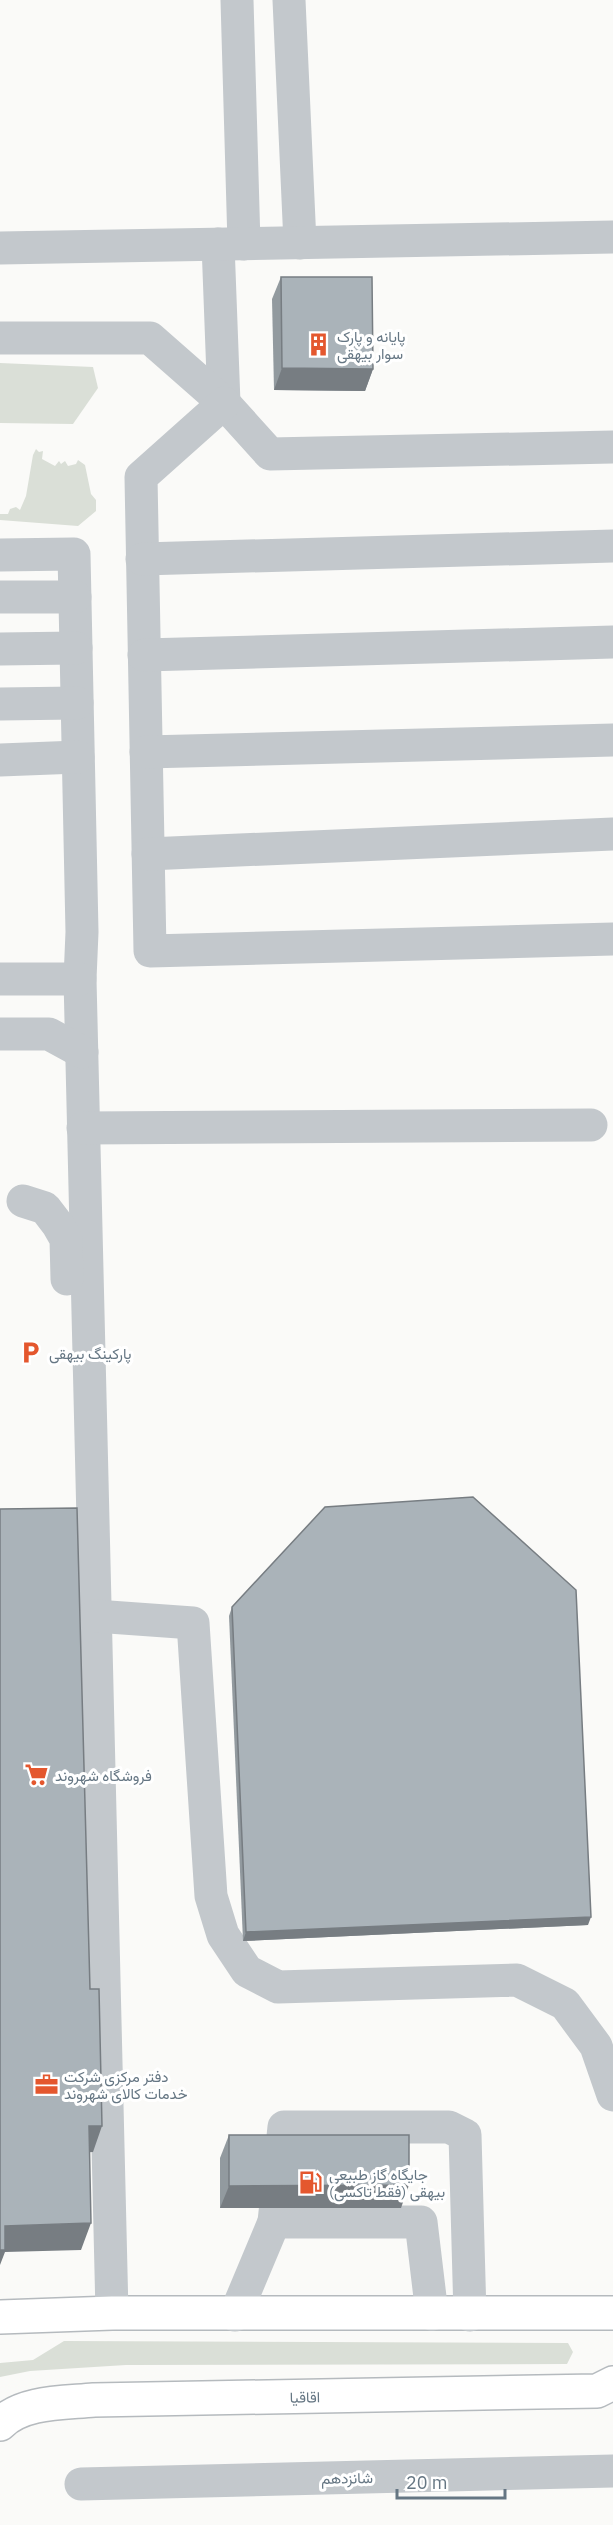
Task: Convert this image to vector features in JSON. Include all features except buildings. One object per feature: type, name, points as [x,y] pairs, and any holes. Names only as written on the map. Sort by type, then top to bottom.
[{"type":"main road","points":[[0,2317],[112,2313],[609,2317]]},
{"type":"main road","name":"اقاقیا","points":[[0,2424],[24,2410],[63,2403],[597,2391],[613,2383]]},
{"type":"street","points":[[237,0],[231,244],[224,403],[141,477],[150,951],[613,939]]},
{"type":"street","points":[[289,0],[300,243]]},
{"type":"street","points":[[0,248],[613,237]]},
{"type":"street","points":[[0,338],[150,338],[224,403],[270,454],[613,447]]},
{"type":"street","points":[[142,559],[613,546]]},
{"type":"street","points":[[0,555],[74,554],[82,932],[80,979],[83,1128],[112,2313]]},
{"type":"street","points":[[0,597],[75,597]]},
{"type":"street","points":[[144,656],[613,642]]},
{"type":"street","points":[[0,649],[76,648]]},
{"type":"street","points":[[0,704],[77,703]]},
{"type":"street","points":[[146,752],[613,740]]},
{"type":"street","points":[[0,760],[78,757]]},
{"type":"street","points":[[148,854],[613,834]]},
{"type":"street","points":[[0,979],[80,979]]},
{"type":"street","points":[[0,1034],[50,1034],[82,1052]]},
{"type":"street","points":[[83,1128],[591,1125]]},
{"type":"street","points":[[22,1201],[45,1208],[66,1239],[71,1427],[68,1474],[92,1486]]},
{"type":"street","points":[[95,1616],[193,1623],[211,1896],[223,1935],[247,1971],[278,1987],[517,1980],[565,2004],[596,2046],[613,2095]]},
{"type":"street","points":[[235,2315],[274,2222],[284,2127],[449,2127],[465,2135],[470,2315]]},
{"type":"street","points":[[274,2222],[421,2222],[432,2314]]},
{"type":"street","name":"شانزدهم","points":[[81,2484],[613,2471]]},
{"type":"shaded area","points":[[0,363],[93,367],[98,388],[73,424],[0,423]]},
{"type":"shaded area","points":[[36,449],[39,452],[43,451],[42,459],[55,466],[59,461],[61,464],[65,461],[68,466],[76,464],[78,460],[85,465],[91,494],[96,500],[96,511],[78,526],[0,520],[0,514],[8,514],[10,509],[16,507],[20,510],[26,496]]},
{"type":"shaded area","points":[[64,2341],[568,2343],[573,2352],[567,2364],[126,2365],[30,2371],[0,2377],[0,2363],[33,2360]]},
{"type":"place","name":"پایانه و پارک سوار بیهقی","points":[[319,345]]},
{"type":"place","name":"پارکینگ بیهقی","points":[[31,1353]]},
{"type":"place","name":"فروشگاه شهروند","points":[[37,1775]]},
{"type":"place","name":"دفتر مرکزی شرکت خدمات کالای شهروند","points":[[46,2085]]},
{"type":"place","name":"جایگاه گاز طبیعی بیهقی (فقط تاکسی)","points":[[311,2183]]}]
